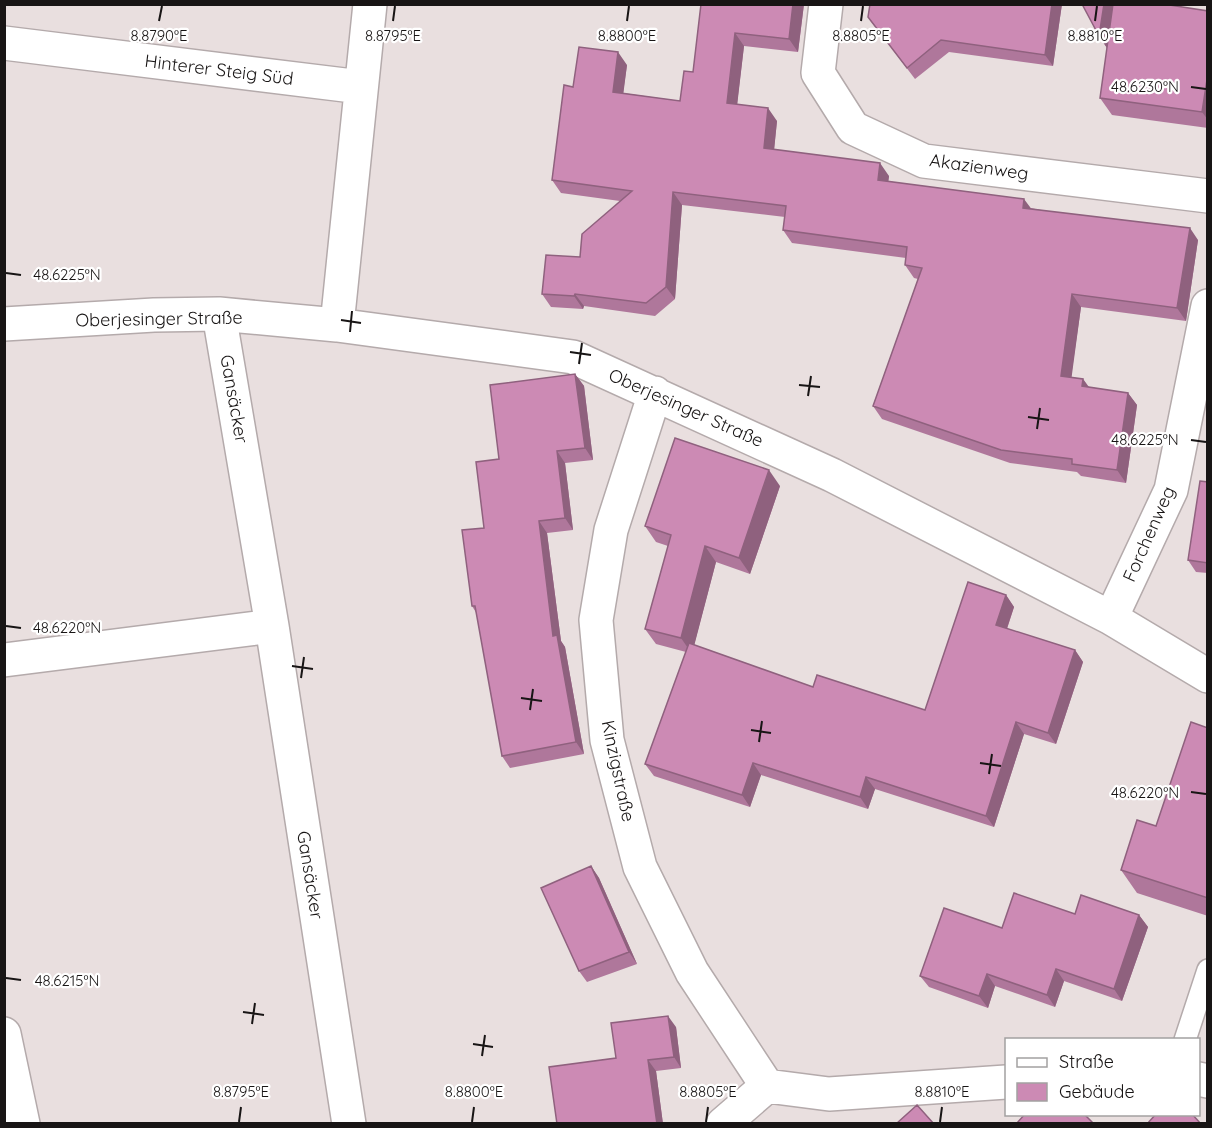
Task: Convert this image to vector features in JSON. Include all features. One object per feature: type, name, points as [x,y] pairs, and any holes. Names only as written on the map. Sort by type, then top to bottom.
[{"type":"street","points":[[337,325],[370,4]]},
{"type":"street","name":"Akazienweg","points":[[826,4],[819,73],[853,128],[924,161],[1208,196]]},
{"type":"street","name":"Hinterer Steig Süd","points":[[4,43],[362,87]]},
{"type":"street","name":"Forchenweg","points":[[1111,618],[1171,490],[1208,306]]},
{"type":"street","name":"Oberjesinger Straße","points":[[4,324],[154,315],[219,314],[337,325],[573,357],[832,475],[1111,618],[1208,676]]},
{"type":"street","name":"Gansäcker","points":[[219,314],[272,626],[349,1124]]},
{"type":"street","name":"Kinzigstraße","points":[[655,393],[611,530],[596,620],[607,740],[640,867],[692,972],[767,1086]]},
{"type":"street","points":[[4,660],[272,626]]},
{"type":"street","points":[[4,1034],[23,1124]]},
{"type":"street","points":[[723,1124],[767,1086],[829,1094],[1005,1082]]},
{"type":"lane","points":[[1186,1038],[1208,970]]},
{"type":"building","points":[[701,4],[793,4],[789,39],[735,33],[727,103],[768,108],[764,148],[880,163],[878,180],[1024,199],[1023,208],[1190,228],[1177,308],[1072,294],[1061,376],[1083,379],[1082,386],[1128,393],[1117,470],[1072,464],[1072,459],[1001,450],[873,406],[922,268],[905,265],[907,247],[783,230],[786,206],[673,192],[666,287],[646,303],[575,294],[574,296],[542,294],[546,255],[580,257],[582,234],[632,191],[552,180],[564,85],[573,87],[579,47],[618,52],[613,92],[680,101],[684,71],[693,72]]},
{"type":"building","points":[[870,4],[1052,4],[1045,55],[941,40],[907,68],[868,17]]},
{"type":"building","points":[[1082,4],[1104,4],[1099,36]]},
{"type":"building","points":[[1113,4],[1163,4],[1208,11],[1208,73],[1202,112],[1100,98]]},
{"type":"building","points":[[575,374],[585,448],[557,451],[565,518],[539,521],[553,636],[557,635],[576,742],[502,756],[475,606],[472,606],[462,530],[484,528],[476,462],[499,459],[490,385]]},
{"type":"building","points":[[675,438],[769,470],[739,558],[705,546],[681,638],[645,629],[671,535],[645,526]]},
{"type":"building","points":[[1200,481],[1208,482],[1208,563],[1188,560]]},
{"type":"building","points":[[968,582],[1006,595],[996,625],[1075,650],[1048,733],[1016,722],[986,816],[866,777],[860,797],[753,763],[742,795],[645,764],[689,643],[813,687],[817,675],[925,710]]},
{"type":"building","points":[[1191,722],[1208,728],[1208,898],[1121,870],[1137,820],[1156,826]]},
{"type":"building","points":[[591,866],[629,952],[579,971],[541,888]]},
{"type":"building","points":[[1014,893],[1075,914],[1081,895],[1139,915],[1114,989],[1056,969],[1047,995],[987,974],[979,996],[920,976],[944,908],[1002,928]]},
{"type":"building","points":[[668,1016],[674,1057],[648,1060],[657,1124],[557,1124],[549,1067],[616,1058],[611,1023]]},
{"type":"building","points":[[917,1105],[934,1124],[896,1124]]},
{"type":"building","points":[[1023,1116],[1086,1116],[1092,1122],[1090,1124],[1016,1124]]},
{"type":"building","points":[[1154,1116],[1194,1116],[1201,1124],[1147,1124]]}]
